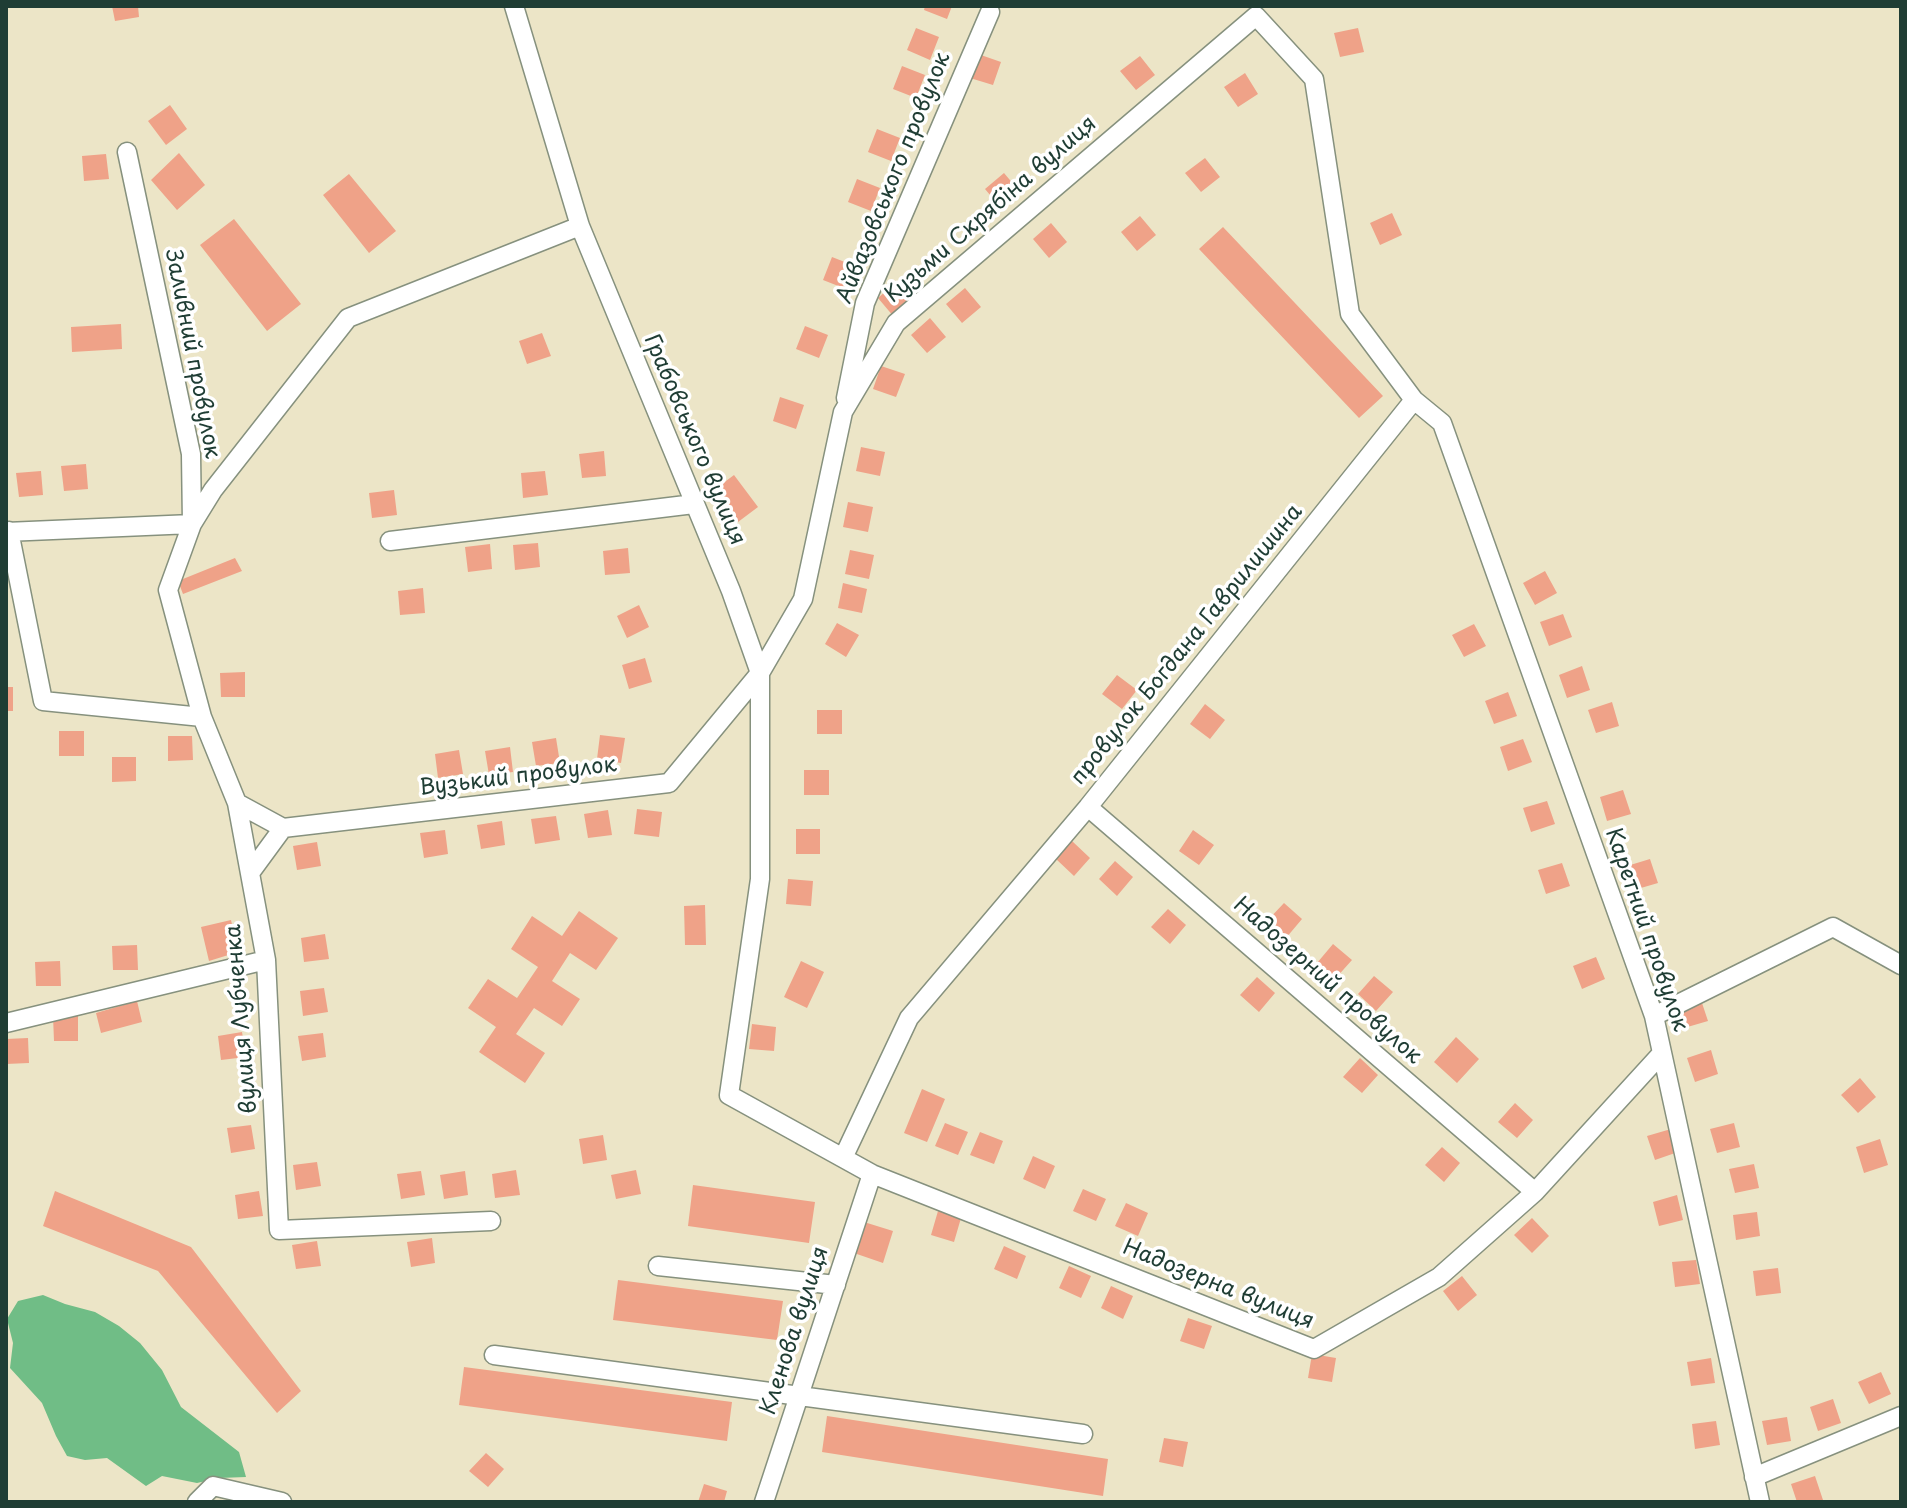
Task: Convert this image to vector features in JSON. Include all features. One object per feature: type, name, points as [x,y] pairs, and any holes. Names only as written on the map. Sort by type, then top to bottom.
[{"type":"street","name":"Грабовського вулиця","points":[[514,6],[580,226],[731,591],[760,673]]},
{"type":"street","name":"Айвазовського провулок","points":[[843,412],[865,303],[990,12]]},
{"type":"street","name":"Кузьми Скрябіна вулиця","points":[[760,673],[803,599],[843,412],[896,323],[1256,16],[1314,79],[1350,314],[1414,400]]},
{"type":"street","name":"Заливний провулок","points":[[127,152],[191,454],[192,524]]},
{"type":"street","points":[[202,717],[43,701],[8,532],[192,524],[213,490],[348,318],[580,226]]},
{"type":"street","name":"провулок Богдана Гаврилишина","points":[[843,1158],[909,1018],[1088,807],[1414,400]]},
{"type":"street","name":"Каретний провулок","points":[[1414,400],[1442,423],[1654,1016],[1760,1502]]},
{"type":"street","points":[[390,541],[694,504]]},
{"type":"street","name":"вулиця Лубченка","points":[[192,524],[168,590],[202,717],[237,803],[266,960],[279,1230],[491,1221]]},
{"type":"street","name":"Вузький провулок","points":[[283,828],[669,783],[760,673]]},
{"type":"street","name":"Надозерна вулиця","points":[[760,673],[760,879],[729,1095],[872,1174],[1314,1349],[1439,1277],[1535,1192],[1662,1053]]},
{"type":"street","points":[[237,803],[283,828],[250,873]]},
{"type":"street","name":"Надозерний провулок","points":[[1088,807],[1535,1192]]},
{"type":"street","points":[[1654,1016],[1833,927],[1901,965]]},
{"type":"street","points":[[6,1023],[266,960]]},
{"type":"street","name":"Кленова вулиця","points":[[764,1502],[872,1174]]},
{"type":"street","points":[[658,1266],[836,1285]]},
{"type":"street","points":[[494,1355],[1083,1434]]},
{"type":"street","points":[[1754,1477],[1901,1416]]},
{"type":"street","points":[[197,1502],[213,1486],[282,1502]]},
{"type":"green space","points":[[43,1295],[95,1312],[140,1343],[162,1370],[181,1407],[239,1452],[246,1477],[197,1483],[162,1476],[146,1486],[107,1458],[85,1460],[67,1456],[42,1403],[10,1368],[13,1343],[7,1319],[18,1301]]},
{"type":"building","points":[[112,6],[138,6],[139,17],[115,21]]},
{"type":"building","points":[[925,6],[952,6],[947,19],[924,10]]},
{"type":"building","points":[[916,28],[939,37],[930,60],[907,50]]},
{"type":"building","points":[[1358,28],[1364,52],[1340,57],[1334,33]]},
{"type":"building","points":[[978,54],[1001,62],[993,85],[970,78]]},
{"type":"building","points":[[1140,56],[1155,75],[1136,90],[1120,71]]},
{"type":"building","points":[[902,66],[925,75],[916,98],[893,89]]},
{"type":"building","points":[[1245,73],[1258,94],[1238,107],[1224,87]]},
{"type":"building","points":[[170,105],[187,129],[166,145],[148,121]]},
{"type":"building","points":[[877,129],[900,138],[891,161],[868,152]]},
{"type":"building","points":[[179,153],[205,185],[177,210],[151,180]]},
{"type":"building","points":[[106,154],[109,179],[84,181],[82,156]]},
{"type":"building","points":[[1205,158],[1220,177],[1201,192],[1185,173]]},
{"type":"building","points":[[1004,173],[1020,192],[1001,208],[985,189]]},
{"type":"building","points":[[349,174],[396,231],[369,253],[323,195]]},
{"type":"building","points":[[857,179],[880,188],[871,211],[848,202]]},
{"type":"building","points":[[1392,213],[1402,235],[1380,245],[1370,223]]},
{"type":"building","points":[[1140,216],[1156,235],[1137,251],[1121,232]]},
{"type":"building","points":[[234,219],[301,304],[267,331],[200,245]]},
{"type":"building","points":[[1051,223],[1067,242],[1049,258],[1033,239]]},
{"type":"building","points":[[1223,227],[1383,396],[1359,418],[1199,249]]},
{"type":"building","points":[[832,257],[855,266],[846,289],[823,280]]},
{"type":"building","points":[[896,282],[912,301],[894,317],[878,298]]},
{"type":"building","points":[[965,288],[981,307],[962,323],[946,304]]},
{"type":"building","points":[[930,318],[946,337],[927,353],[911,335]]},
{"type":"building","points":[[121,324],[122,349],[72,352],[71,327]]},
{"type":"building","points":[[805,326],[828,335],[819,358],[796,349]]},
{"type":"building","points":[[542,333],[551,356],[527,364],[519,341]]},
{"type":"building","points":[[881,366],[905,374],[896,397],[873,389]]},
{"type":"building","points":[[780,397],[804,405],[796,429],[773,421]]},
{"type":"building","points":[[861,447],[885,452],[880,476],[856,471]]},
{"type":"building","points":[[604,451],[606,476],[582,478],[579,454]]},
{"type":"building","points":[[86,464],[88,489],[64,491],[61,466]]},
{"type":"building","points":[[41,471],[43,495],[19,497],[16,473]]},
{"type":"building","points":[[545,471],[548,495],[523,498],[521,473]]},
{"type":"building","points":[[734,475],[758,507],[738,522],[714,490]]},
{"type":"building","points":[[394,490],[397,515],[372,518],[369,493]]},
{"type":"building","points":[[848,502],[873,507],[868,532],[843,527]]},
{"type":"building","points":[[538,543],[540,567],[515,570],[513,545]]},
{"type":"building","points":[[490,544],[492,569],[468,572],[465,547]]},
{"type":"building","points":[[628,548],[630,573],[605,575],[603,551]]},
{"type":"building","points":[[850,550],[874,555],[869,579],[845,574]]},
{"type":"building","points":[[235,558],[242,571],[183,594],[178,581]]},
{"type":"building","points":[[1545,571],[1557,593],[1535,605],[1523,583]]},
{"type":"building","points":[[843,583],[867,589],[862,613],[838,608]]},
{"type":"building","points":[[423,588],[425,613],[400,615],[398,591]]},
{"type":"building","points":[[639,605],[649,627],[627,638],[617,616]]},
{"type":"building","points":[[1563,614],[1572,637],[1549,646],[1540,622]]},
{"type":"building","points":[[837,623],[859,635],[846,657],[825,644]]},
{"type":"building","points":[[1474,624],[1486,646],[1464,657],[1452,635]]},
{"type":"building","points":[[645,658],[652,682],[629,689],[622,665]]},
{"type":"building","points":[[1582,666],[1590,690],[1567,698],[1559,675]]},
{"type":"building","points":[[245,672],[245,697],[221,697],[220,673]]},
{"type":"building","points":[[1117,675],[1137,690],[1122,709],[1102,694]]},
{"type":"building","points":[[6,687],[13,687],[13,711],[6,711]]},
{"type":"building","points":[[1508,692],[1517,716],[1494,724],[1485,701]]},
{"type":"building","points":[[1612,702],[1619,726],[1596,733],[1588,710]]},
{"type":"building","points":[[1205,704],[1225,720],[1210,739],[1190,724]]},
{"type":"building","points":[[817,710],[842,710],[842,734],[817,734]]},
{"type":"building","points":[[59,731],[84,731],[84,756],[59,756]]},
{"type":"building","points":[[600,735],[625,738],[621,763],[597,759]]},
{"type":"building","points":[[168,736],[192,736],[193,760],[168,761]]},
{"type":"building","points":[[556,738],[560,763],[536,766],[532,742]]},
{"type":"building","points":[[1523,739],[1532,762],[1508,771],[1500,747]]},
{"type":"building","points":[[510,747],[513,772],[489,775],[485,751]]},
{"type":"building","points":[[459,750],[463,774],[438,778],[435,754]]},
{"type":"building","points":[[112,757],[136,757],[136,781],[112,782]]},
{"type":"building","points":[[804,770],[829,770],[829,795],[804,795]]},
{"type":"building","points":[[1623,790],[1631,814],[1607,821],[1600,797]]},
{"type":"building","points":[[1547,801],[1555,824],[1531,832],[1523,808]]},
{"type":"building","points":[[637,809],[662,812],[659,837],[634,834]]},
{"type":"building","points":[[608,810],[612,835],[588,838],[584,814]]},
{"type":"building","points":[[556,816],[560,840],[535,844],[531,819]]},
{"type":"building","points":[[502,821],[505,845],[481,849],[477,825]]},
{"type":"building","points":[[796,829],[820,829],[820,854],[796,854]]},
{"type":"building","points":[[445,830],[448,854],[424,858],[420,833]]},
{"type":"building","points":[[1193,830],[1214,845],[1199,865],[1179,851]]},
{"type":"building","points":[[1072,841],[1090,858],[1074,876],[1056,859]]},
{"type":"building","points":[[317,842],[321,866],[297,870],[293,846]]},
{"type":"building","points":[[1650,859],[1658,883],[1634,890],[1627,866]]},
{"type":"building","points":[[1115,861],[1133,877],[1117,896],[1099,879]]},
{"type":"building","points":[[1562,863],[1570,886],[1546,894],[1538,870]]},
{"type":"building","points":[[788,879],[813,881],[811,906],[786,904]]},
{"type":"building","points":[[1284,903],[1302,919],[1286,938],[1267,921]]},
{"type":"building","points":[[705,905],[706,945],[685,945],[684,906]]},
{"type":"building","points":[[1168,909],[1186,925],[1170,944],[1151,927]]},
{"type":"building","points":[[579,911],[618,938],[596,970],[570,953],[552,981],[580,999],[562,1026],[534,1008],[516,1034],[545,1053],[525,1083],[479,1052],[496,1027],[468,1008],[488,979],[517,998],[538,967],[511,949],[532,916],[562,936]]},
{"type":"building","points":[[231,920],[238,952],[209,961],[201,927]]},
{"type":"building","points":[[325,934],[329,959],[304,962],[301,938]]},
{"type":"building","points":[[1333,944],[1352,960],[1335,979],[1317,963]]},
{"type":"building","points":[[137,945],[138,970],[113,970],[112,946]]},
{"type":"building","points":[[1596,957],[1605,979],[1582,989],[1573,966]]},
{"type":"building","points":[[60,961],[61,986],[36,986],[35,962]]},
{"type":"building","points":[[801,961],[824,972],[807,1008],[784,997]]},
{"type":"building","points":[[1374,976],[1393,992],[1376,1011],[1358,994]]},
{"type":"building","points":[[1257,977],[1275,993],[1259,1012],[1240,995]]},
{"type":"building","points":[[324,988],[328,1012],[303,1016],[300,991]]},
{"type":"building","points":[[1700,997],[1708,1021],[1684,1028],[1677,1005]]},
{"type":"building","points":[[137,1001],[142,1022],[101,1033],[96,1013]]},
{"type":"building","points":[[53,1016],[78,1016],[78,1041],[54,1041]]},
{"type":"building","points":[[752,1024],[776,1027],[774,1051],[749,1049]]},
{"type":"building","points":[[242,1032],[246,1057],[221,1060],[218,1036]]},
{"type":"building","points":[[323,1033],[326,1057],[302,1061],[298,1036]]},
{"type":"building","points":[[1456,1037],[1479,1059],[1457,1083],[1434,1062]]},
{"type":"building","points":[[28,1038],[29,1063],[6,1064],[6,1039]]},
{"type":"building","points":[[1711,1050],[1718,1074],[1695,1082],[1687,1058]]},
{"type":"building","points":[[1360,1058],[1378,1075],[1362,1093],[1343,1077]]},
{"type":"building","points":[[1860,1078],[1876,1097],[1858,1113],[1841,1095]]},
{"type":"building","points":[[922,1089],[945,1099],[927,1142],[904,1133]]},
{"type":"building","points":[[1515,1103],[1533,1120],[1517,1138],[1498,1122]]},
{"type":"building","points":[[945,1123],[968,1132],[958,1155],[935,1146]]},
{"type":"building","points":[[1734,1123],[1740,1147],[1717,1153],[1710,1129]]},
{"type":"building","points":[[251,1125],[255,1149],[231,1153],[227,1128]]},
{"type":"building","points":[[1671,1129],[1678,1152],[1655,1160],[1647,1136]]},
{"type":"building","points":[[980,1132],[1003,1141],[994,1164],[970,1155]]},
{"type":"building","points":[[603,1135],[607,1160],[583,1164],[579,1139]]},
{"type":"building","points":[[1880,1139],[1888,1165],[1864,1173],[1856,1147]]},
{"type":"building","points":[[1442,1147],[1460,1163],[1444,1182],[1425,1165]]},
{"type":"building","points":[[1033,1156],[1055,1166],[1045,1189],[1023,1179]]},
{"type":"building","points":[[317,1162],[321,1186],[296,1190],[293,1165]]},
{"type":"building","points":[[1754,1164],[1759,1188],[1735,1193],[1729,1169]]},
{"type":"building","points":[[516,1170],[520,1195],[495,1198],[492,1174]]},
{"type":"building","points":[[636,1170],[641,1194],[616,1199],[611,1175]]},
{"type":"building","points":[[421,1171],[425,1195],[401,1199],[397,1174]]},
{"type":"building","points":[[465,1171],[468,1195],[444,1199],[440,1175]]},
{"type":"building","points":[[693,1185],[815,1202],[809,1243],[688,1226]]},
{"type":"building","points":[[1083,1189],[1106,1199],[1096,1221],[1073,1211]]},
{"type":"building","points":[[55,1191],[191,1247],[301,1391],[277,1413],[158,1271],[43,1226]]},
{"type":"building","points":[[259,1191],[263,1216],[238,1219],[235,1195]]},
{"type":"building","points":[[1677,1195],[1683,1220],[1659,1226],[1653,1202]]},
{"type":"building","points":[[1126,1203],[1148,1213],[1138,1236],[1115,1226]]},
{"type":"building","points":[[938,1211],[961,1218],[954,1242],[931,1235]]},
{"type":"building","points":[[1757,1212],[1760,1236],[1736,1240],[1733,1215]]},
{"type":"building","points":[[1532,1218],[1549,1236],[1532,1253],[1514,1235]]},
{"type":"building","points":[[864,1222],[893,1231],[883,1263],[854,1253]]},
{"type":"building","points":[[432,1238],[435,1263],[411,1267],[407,1242]]},
{"type":"building","points":[[317,1241],[321,1266],[296,1269],[292,1245]]},
{"type":"building","points":[[1004,1246],[1026,1256],[1017,1279],[994,1269]]},
{"type":"building","points":[[1696,1260],[1700,1284],[1675,1287],[1672,1262]]},
{"type":"building","points":[[1069,1266],[1091,1276],[1081,1298],[1059,1288]]},
{"type":"building","points":[[1778,1268],[1781,1293],[1756,1296],[1753,1271]]},
{"type":"building","points":[[1462,1276],[1477,1295],[1458,1311],[1443,1291]]},
{"type":"building","points":[[618,1280],[783,1301],[777,1340],[613,1320]]},
{"type":"building","points":[[1111,1286],[1133,1296],[1123,1319],[1101,1308]]},
{"type":"building","points":[[1188,1318],[1212,1326],[1204,1349],[1180,1341]]},
{"type":"building","points":[[1312,1354],[1336,1358],[1332,1382],[1308,1378]]},
{"type":"building","points":[[1711,1358],[1715,1383],[1691,1386],[1687,1362]]},
{"type":"building","points":[[464,1367],[732,1402],[727,1441],[459,1405]]},
{"type":"building","points":[[1881,1372],[1891,1394],[1869,1404],[1858,1382]]},
{"type":"building","points":[[1833,1399],[1841,1423],[1818,1431],[1810,1407]]},
{"type":"building","points":[[827,1416],[1108,1459],[1103,1496],[822,1452]]},
{"type":"building","points":[[1787,1417],[1791,1441],[1767,1445],[1762,1421]]},
{"type":"building","points":[[1716,1421],[1720,1445],[1695,1449],[1692,1424]]},
{"type":"building","points":[[1164,1438],[1188,1442],[1183,1467],[1159,1462]]},
{"type":"building","points":[[486,1453],[504,1469],[488,1487],[469,1471]]},
{"type":"building","points":[[1815,1476],[1823,1500],[1797,1502],[1791,1484]]},
{"type":"building","points":[[704,1484],[727,1491],[724,1502],[698,1502]]}]
